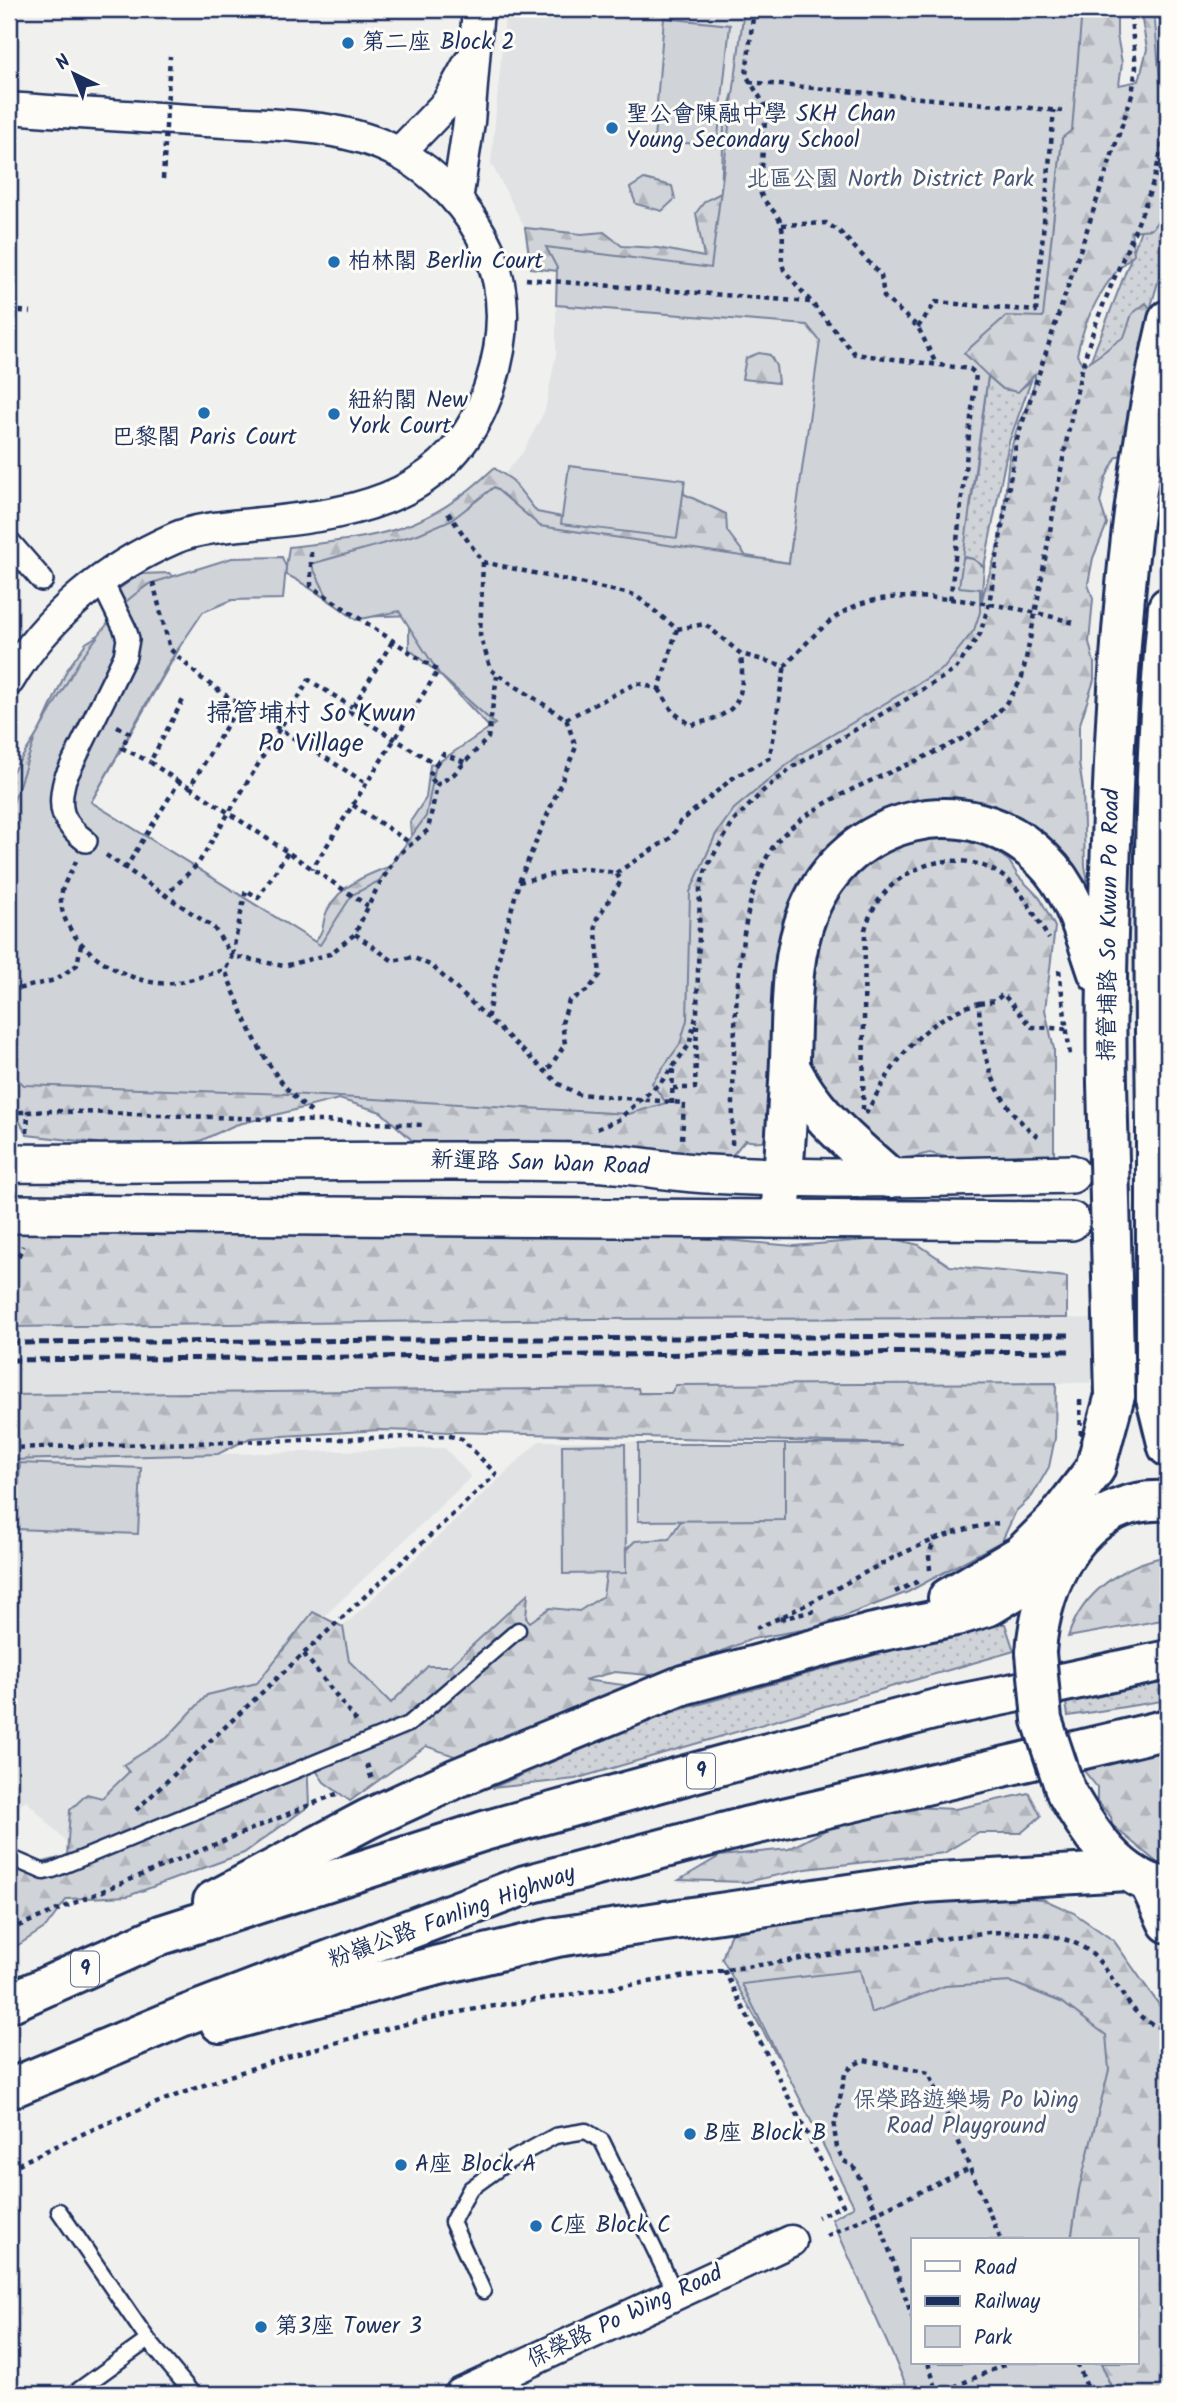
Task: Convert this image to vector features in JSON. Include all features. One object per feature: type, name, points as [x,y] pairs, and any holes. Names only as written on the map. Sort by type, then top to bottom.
[{"type":"main road","name":"掃管埔路 So Kwun Po Road","points":[[1088,1529],[1114,1461],[1115,1395],[1105,995],[1116,706],[1130,531],[1168,320]]},
{"type":"main road","name":"掃管埔路 So Kwun Po Road","points":[[1168,607],[1158,704],[1154,810],[1155,1053],[1162,1406],[1168,1447]]},
{"type":"main road","points":[[780,1218],[796,959],[815,896],[842,859],[860,844],[880,833],[911,823],[941,818],[976,822],[1004,832],[1029,847],[1059,877],[1069,894],[1105,995]]},
{"type":"main road","points":[[1155,1053],[1168,1001]]},
{"type":"main road","points":[[790,1068],[801,1089],[825,1122],[890,1178]]},
{"type":"main road","points":[[873,1633],[933,1606],[1022,1554],[1055,1521],[1095,1469],[1115,1395]]},
{"type":"main road","points":[[161,1935],[215,1900],[338,1833],[457,1779],[683,1685],[873,1633],[956,1616],[989,1606],[1058,1563],[1088,1529],[1118,1510],[1139,1503],[1168,1501]]},
{"type":"main road","points":[[1058,1563],[1041,1606],[1037,1676],[1046,1738],[1066,1792],[1093,1833],[1148,1881],[1168,1923]]},
{"type":"main road","name":"9","points":[[9,2003],[161,1935],[484,1831],[944,1707],[1037,1676],[1168,1660]]},
{"type":"main road","name":"粉嶺公路 Fanling Highway","points":[[9,2090],[198,2010],[525,1885],[745,1826],[1168,1729]]},
{"type":"main road","points":[[89,2056],[557,1937],[923,1883],[1148,1881]]},
{"type":"street","points":[[457,200],[469,122],[478,9]]},
{"type":"street","points":[[400,153],[447,103],[467,68],[476,40]]},
{"type":"street","points":[[9,108],[307,127],[366,139],[400,153],[457,200],[480,231],[495,265],[503,313],[500,358],[485,402],[471,429],[432,473],[392,498],[344,513],[183,535],[134,558],[101,580],[52,621],[26,652],[9,680]]},
{"type":"street","points":[[9,542],[42,580]]},
{"type":"street","points":[[86,841],[68,827],[61,814],[60,798],[65,779],[125,656],[128,639],[101,580]]},
{"type":"street","name":"新運路 San Wan Road","points":[[18,1151],[604,1162],[707,1174],[784,1176],[890,1178],[1071,1174]]},
{"type":"street","points":[[9,1214],[1071,1222]]},
{"type":"street","name":"保榮路 Po Wing Road","points":[[460,2394],[791,2241]]},
{"type":"lane","points":[[9,1857],[44,1872],[52,1870],[409,1724],[518,1630]]},
{"type":"lane","points":[[483,2291],[452,2222],[470,2189],[509,2161],[555,2136],[586,2131],[602,2141],[676,2294]]},
{"type":"lane","points":[[59,2211],[148,2340],[193,2394]]},
{"type":"lane","points":[[73,2394],[148,2340]]},
{"type":"path","points":[[754,9],[746,75],[766,107],[761,197],[782,225],[781,261],[784,270],[855,354],[970,369],[976,374],[950,601]]},
{"type":"path","points":[[673,1087],[695,1088],[699,888],[707,866],[734,821],[763,790],[793,767],[955,670],[980,634],[989,604],[1017,439],[1132,95],[1136,67],[1130,9]]},
{"type":"path","points":[[732,1148],[742,948],[754,893],[769,854],[781,837],[836,798],[968,737],[993,719],[1012,699],[1022,677],[1036,611],[1055,492],[1093,330],[1153,181],[1167,104],[1168,65],[1160,9]]},
{"type":"path","points":[[163,179],[170,56]]},
{"type":"path","points":[[748,82],[1062,111]]},
{"type":"path","points":[[918,327],[936,302],[1036,311],[1054,110]]},
{"type":"path","points":[[782,225],[826,223],[840,232],[881,275],[884,297],[918,327],[937,365]]},
{"type":"path","points":[[521,278],[812,303]]},
{"type":"path","points":[[9,310],[31,312]]},
{"type":"path","points":[[448,513],[483,562],[480,635],[491,670],[566,719],[576,747],[519,882],[487,1020]]},
{"type":"path","points":[[312,552],[310,586],[438,671],[312,869]]},
{"type":"path","points":[[483,562],[635,595],[677,629],[705,624],[741,654],[785,666]]},
{"type":"path","points":[[152,578],[170,649],[201,678],[239,705],[366,783]]},
{"type":"path","points":[[519,882],[581,868],[616,873],[672,837],[680,822],[733,778],[769,758],[777,730],[778,696],[785,666],[836,617],[863,603],[891,598],[989,604],[1036,611],[1074,622]]},
{"type":"path","points":[[659,689],[677,629]]},
{"type":"path","points":[[392,642],[350,712],[436,765]]},
{"type":"path","points":[[566,719],[636,683],[659,689],[673,712],[691,725],[720,719],[736,706],[744,686],[741,654]]},
{"type":"path","points":[[225,970],[172,983],[134,980],[107,965],[81,944],[68,923],[61,903],[62,891],[86,841],[164,897],[214,928],[232,956],[284,967],[330,954],[355,934],[397,856],[428,830],[438,785],[488,738],[497,676]]},
{"type":"path","points":[[164,897],[198,863],[309,680],[352,708]]},
{"type":"path","points":[[150,762],[183,700]]},
{"type":"path","points":[[190,787],[239,705]]},
{"type":"path","points":[[96,715],[130,733],[122,748],[190,787],[368,906]]},
{"type":"path","points":[[438,785],[429,776],[443,754],[465,762]]},
{"type":"path","points":[[125,869],[179,782]]},
{"type":"path","points":[[353,805],[412,844]]},
{"type":"path","points":[[288,852],[258,898],[246,890],[232,956],[225,970],[251,1034],[289,1094],[312,1112]]},
{"type":"path","points":[[1051,943],[1011,883],[994,870],[965,862],[939,862],[914,869],[888,885],[870,910],[865,930],[863,1121],[902,1052],[930,1026],[953,1010],[995,1001],[1003,994],[1032,1027],[1068,1029]]},
{"type":"path","points":[[546,1073],[565,1044],[562,1023],[569,1001],[588,990],[600,975],[595,922],[621,881],[616,873]]},
{"type":"path","points":[[355,934],[393,961],[412,957],[432,966],[546,1073],[578,1094],[684,1103],[682,1143]]},
{"type":"path","points":[[9,991],[55,980],[77,965],[81,944]]},
{"type":"path","points":[[1057,964],[1063,985],[1070,1056]]},
{"type":"path","points":[[979,1003],[982,1049],[989,1069],[1013,1116],[1040,1138]]},
{"type":"path","points":[[592,1130],[618,1120],[662,1081],[689,1045],[697,1013]]},
{"type":"path","points":[[672,1104],[673,1065]]},
{"type":"path","points":[[9,1112],[431,1126]]},
{"type":"path","points":[[18,1151],[28,1112]]},
{"type":"path","points":[[9,1448],[450,1436],[462,1439],[496,1474],[131,1816]]},
{"type":"path","points":[[1075,1452],[1081,1442]]},
{"type":"path","points":[[933,1574],[929,1555],[935,1537]]},
{"type":"path","points":[[884,1595],[921,1580]]},
{"type":"path","points":[[772,1621],[822,1609]]},
{"type":"path","points":[[304,1654],[357,1718],[359,1743]]},
{"type":"path","points":[[9,2169],[92,2128],[154,2104],[291,2058],[432,2018],[724,1970],[989,1932],[1030,1934],[1072,1942],[1093,1955],[1136,2014],[1146,2023],[1163,2028]]},
{"type":"path","points":[[724,1970],[843,2205],[818,2217]]},
{"type":"path","points":[[911,2313],[877,2212],[853,2166],[844,2161],[837,2148],[834,2128],[845,2074],[853,2065],[864,2060],[929,2073],[1000,2238]]},
{"type":"path","points":[[827,2236],[970,2168]]},
{"type":"path","points":[[928,2364],[938,2394],[1006,2364]]},
{"type":"path","points":[[1077,2364],[1090,2394]]},
{"type":"path","points":[[1070,2394],[1087,2387]]},
{"type":"shaded area","name":"聖公會陳融中學 SKH Chan Young Secondary School","points":[[506,9],[744,9],[711,268],[546,247],[525,228],[491,163]]},
{"type":"shaded area","points":[[556,305],[807,325],[821,341],[789,563],[540,526],[494,487],[523,452],[545,410],[556,354]]},
{"type":"shaded area","points":[[1168,1318],[1168,1381],[638,1393],[638,1388],[9,1398],[9,1327],[354,1320]]},
{"type":"shaded area","points":[[539,1441],[962,1445],[421,1737],[327,1642]]},
{"type":"shaded area","points":[[445,1448],[471,1477],[76,1852],[26,1800],[9,1815],[9,1470],[14,1470],[14,1460]]},
{"type":"green space","name":"北區公園 North District Park","points":[[744,9],[1082,9],[1072,130],[1062,138],[1043,317],[1006,316],[964,353],[988,376],[959,587],[980,589],[980,612],[974,630],[944,668],[800,754],[734,809],[716,834],[690,892],[687,1020],[680,1044],[652,1083],[666,1103],[629,1114],[289,1094],[24,1085],[16,1078],[9,815],[35,738],[81,658],[122,605],[149,584],[232,558],[282,557],[286,567],[283,599],[232,600],[203,612],[170,661],[91,802],[320,945],[352,895],[379,881],[426,816],[436,764],[495,724],[440,675],[399,611],[356,620],[329,600],[311,564],[418,534],[453,519],[494,487],[540,526],[789,563],[820,341],[807,325],[556,305],[557,268],[546,247],[711,268]]},
{"type":"green space","points":[[1060,9],[1117,9],[1117,35],[1122,63],[1119,85],[1139,81],[1147,49],[1140,9],[1154,9],[1160,82],[1168,88],[1168,206],[1152,229],[1131,231],[1134,254],[1114,275],[1097,300],[1090,313],[1077,355],[1083,365],[1089,362],[1124,337],[1132,314],[1146,303],[1153,312],[1152,335],[1135,373],[1143,397],[1133,446],[1116,458],[1106,477],[1100,502],[1107,524],[1093,558],[1088,584],[1093,599],[1089,642],[1094,663],[1094,680],[1079,727],[1085,866],[1090,892],[1082,922],[1025,851],[990,847],[1009,861],[1018,876],[1040,898],[1055,927],[1045,1010],[1054,1049],[1054,1160],[961,1161],[930,1153],[899,1160],[876,1157],[824,1107],[776,1137],[745,1140],[731,1157],[425,1152],[381,1112],[339,1099],[235,1125],[200,1141],[126,1152],[96,1143],[27,1135],[9,1102],[9,777],[40,730],[67,670],[86,643],[108,629],[116,591],[140,574],[169,573],[190,591],[179,649],[91,802],[315,942],[327,911],[341,893],[359,879],[402,862],[412,844],[410,822],[426,798],[430,765],[458,754],[490,728],[440,675],[409,649],[409,616],[364,616],[344,609],[285,574],[289,547],[375,535],[423,519],[469,490],[494,468],[512,480],[537,512],[647,534],[663,504],[684,491],[684,494],[726,514],[727,531],[746,556],[789,563],[793,533],[973,559],[984,567],[981,605],[1000,537],[1011,448],[1033,390],[1035,374],[1018,392],[1003,389],[988,376],[971,505],[905,402],[1006,315],[1032,316],[1045,296],[1062,138]]},
{"type":"green space","points":[[664,18],[730,25],[717,146],[654,140]]},
{"type":"green space","points":[[733,93],[722,274],[567,272],[531,268],[525,228],[582,234],[604,232],[622,246],[658,248],[704,257],[696,213],[705,201],[721,193],[724,125]]},
{"type":"green space","points":[[1168,137],[1168,247],[1131,376],[1090,362],[1143,223]]},
{"type":"green space","points":[[644,179],[672,186],[675,199],[662,211],[636,204],[630,188]]},
{"type":"green space","points":[[759,353],[770,355],[776,366],[778,383],[742,379],[746,358]]},
{"type":"green space","points":[[988,376],[1003,389],[1018,391],[1031,381],[1009,442],[984,567],[973,559],[961,556]]},
{"type":"green space","points":[[1168,452],[1168,537],[1152,520]]},
{"type":"green space","points":[[569,466],[685,480],[677,538],[561,524]]},
{"type":"green space","points":[[9,1228],[220,1228],[244,1235],[644,1233],[794,1246],[890,1238],[919,1245],[950,1266],[1067,1277],[1067,1318],[591,1319],[9,1327]]},
{"type":"green space","points":[[1056,1383],[1055,1438],[1049,1467],[1032,1496],[1016,1511],[1002,1541],[908,1592],[813,1628],[752,1639],[659,1676],[615,1672],[584,1680],[632,1686],[486,1767],[426,1746],[350,1801],[324,1782],[307,1757],[309,1806],[244,1853],[128,1896],[67,1899],[46,1927],[9,1951],[9,1880],[16,1869],[67,1856],[70,1810],[87,1794],[102,1798],[129,1772],[123,1765],[167,1738],[207,1695],[257,1683],[313,1612],[343,1627],[349,1661],[391,1703],[428,1666],[450,1666],[528,1594],[526,1618],[530,1622],[550,1608],[579,1611],[603,1596],[607,1568],[635,1541],[669,1539],[694,1501],[754,1444],[902,1444],[380,1430],[250,1438],[218,1454],[14,1460],[14,1470],[9,1470],[9,1395],[638,1388],[639,1393],[671,1393],[676,1385]]},
{"type":"green space","points":[[625,1444],[626,1573],[563,1574],[562,1445]]},
{"type":"green space","points":[[638,1444],[785,1444],[785,1520],[638,1521]]},
{"type":"green space","points":[[20,1463],[141,1468],[138,1534],[16,1529]]},
{"type":"green space","points":[[1168,1556],[1168,1619],[1068,1637],[1083,1606],[1106,1583],[1135,1566]]},
{"type":"green space","points":[[961,1624],[1005,1624],[1014,1651],[575,1779],[492,1788],[658,1716],[885,1652]]},
{"type":"green space","points":[[1168,1680],[1168,1700],[1068,1716],[1065,1696]]},
{"type":"green space","points":[[1168,1747],[1168,1865],[1160,1865],[1112,1825],[1111,1817],[1097,1801],[1097,1787],[1081,1767]]},
{"type":"green space","points":[[1029,1793],[1041,1816],[1021,1833],[977,1833],[944,1853],[806,1869],[746,1882],[679,1880],[720,1856],[789,1849],[862,1811],[912,1807],[955,1809]]},
{"type":"green space","points":[[985,1896],[1043,1899],[1074,1913],[1114,1941],[1162,2009],[1168,2039],[1168,2394],[1114,2394],[1101,2364],[1138,2364],[1138,2238],[1071,2238],[1079,2189],[777,2056],[722,1959],[734,1923]]},
{"type":"green space","name":"保榮路遊樂場 Po Wing Road Playground","points":[[860,1970],[871,2013],[945,1986],[1011,1982],[1063,2003],[1106,2035],[1109,2070],[1079,2189],[1071,2238],[911,2238],[911,2364],[1101,2364],[1114,2394],[910,2394],[832,2219],[854,2206],[742,1984]]},
{"type":"railway","points":[[9,1343],[1071,1335]]},
{"type":"railway","points":[[9,1360],[1071,1351]]},
{"type":"place","name":"第二座 Block 2","points":[[348,43]]},
{"type":"place","name":"聖公會陳融中學 SKH Chan Young Secondary School","points":[[612,128]]},
{"type":"place","name":"柏林閣 Berlin Court","points":[[334,262]]},
{"type":"place","name":"巴黎閣 Paris Court","points":[[204,413]]},
{"type":"place","name":"紐約閣 New York Court","points":[[334,414]]},
{"type":"place","name":"B座 Block B","points":[[690,2134]]},
{"type":"place","name":"A座 Block A","points":[[401,2165]]},
{"type":"place","name":"C座 Block C","points":[[536,2226]]},
{"type":"place","name":"第3座 Tower 3","points":[[261,2327]]},
{"type":"district","name":"掃管埔村 So Kwun Po Village","points":[[311,729]]}]
